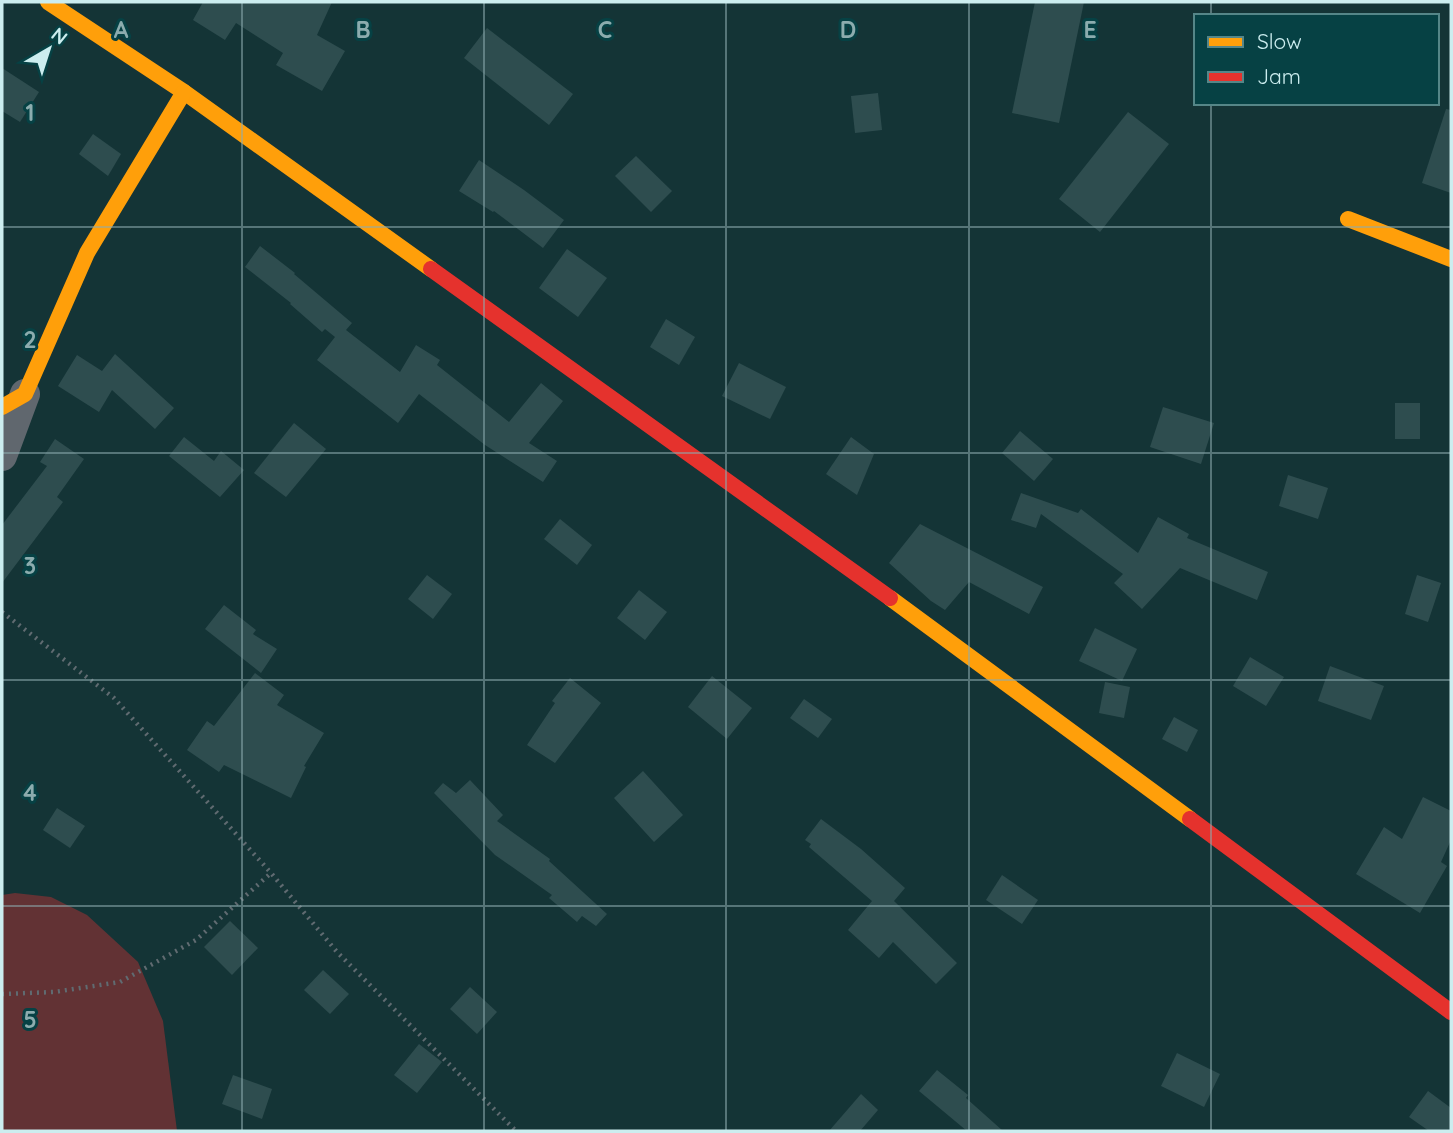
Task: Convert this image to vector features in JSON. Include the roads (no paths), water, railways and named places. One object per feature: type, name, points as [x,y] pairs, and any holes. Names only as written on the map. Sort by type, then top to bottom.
[{"type":"street","points":[[48,2],[184,92],[965,652],[1451,1012]]},
{"type":"street","points":[[2,456],[13,401],[87,253],[184,92]]},
{"type":"street","points":[[1348,219],[1451,259]]}]
